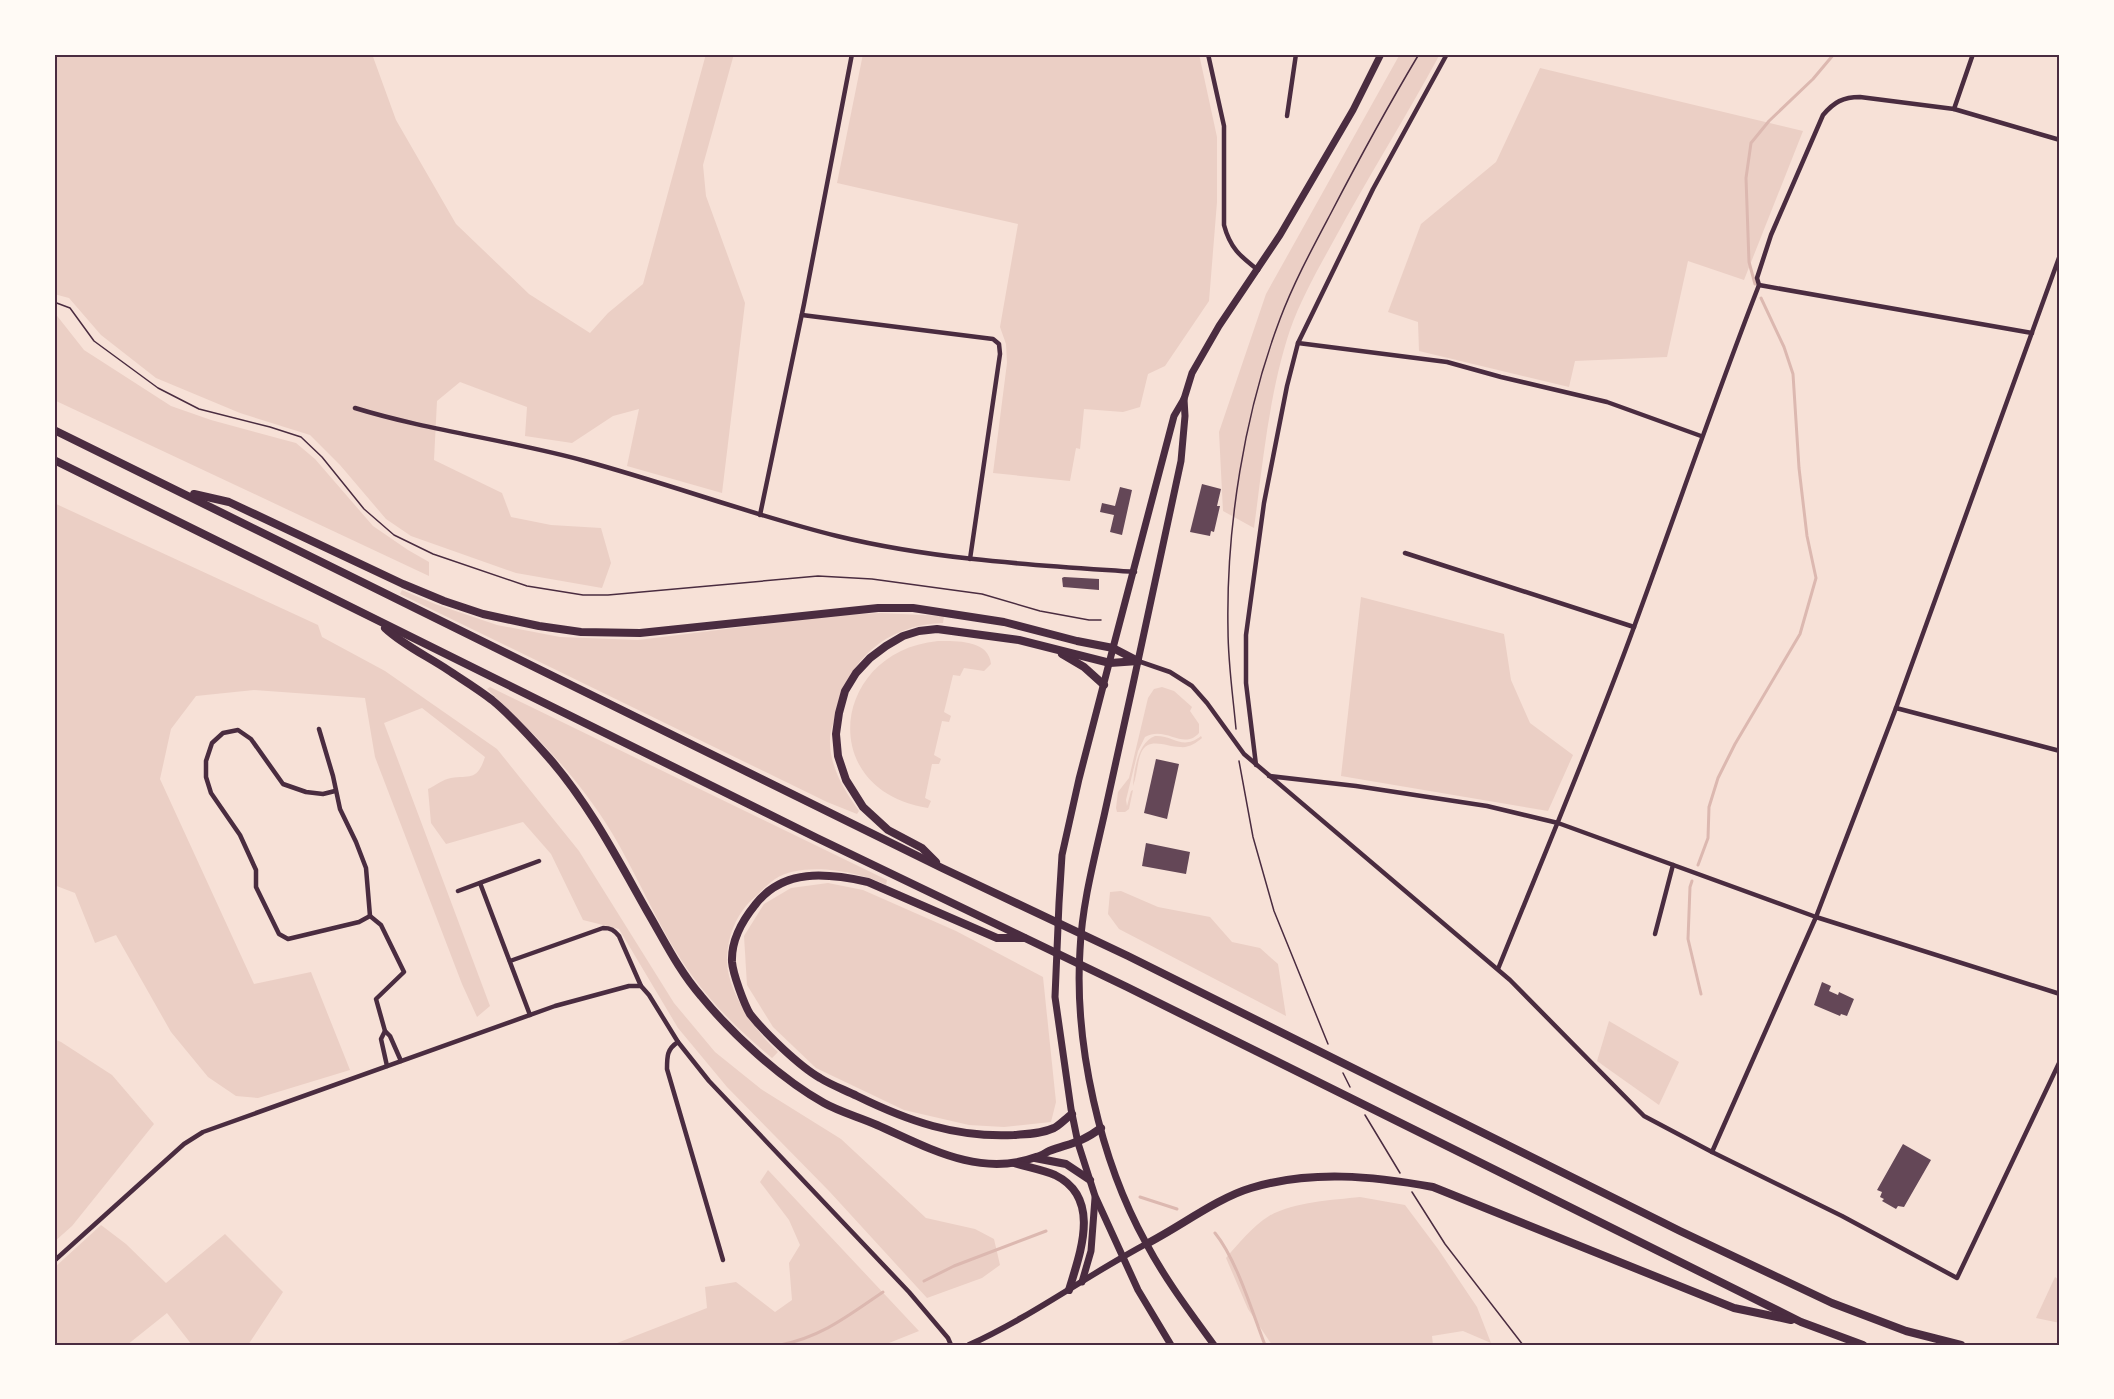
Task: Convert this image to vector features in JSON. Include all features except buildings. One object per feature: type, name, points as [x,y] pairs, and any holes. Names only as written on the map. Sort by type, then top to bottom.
[{"type":"highway","points":[[54,430],[1832,1304],[1906,1331],[1961,1345]]},
{"type":"highway","points":[[54,460],[867,863],[1127,987],[1802,1322],[1863,1345]]},
{"type":"highway","points":[[180,491],[229,502],[444,601],[483,614],[539,626],[581,632],[640,633],[878,608],[913,608],[1004,622],[1113,648],[1138,661]]},
{"type":"highway","points":[[380,622],[395,638],[493,701],[548,757],[575,790],[602,832],[682,971],[700,996],[725,1023],[784,1076],[825,1103],[876,1124],[933,1152],[956,1160],[1013,1163],[1078,1143],[1101,1128]]},
{"type":"highway","points":[[942,868],[922,848],[888,830],[863,807],[846,780],[838,756],[836,734],[839,713],[845,691],[856,673],[870,658],[886,646],[919,631],[937,629],[1019,640],[1110,663],[1138,661]]},
{"type":"highway","points":[[1055,650],[1084,667],[1104,685]]},
{"type":"highway","points":[[1027,938],[997,938],[868,882],[849,878],[804,875],[782,882],[760,898],[742,921],[735,942],[732,963],[749,1012],[792,1057],[821,1079],[877,1106],[921,1123],[974,1135],[1035,1133],[1054,1127],[1072,1114]]},
{"type":"highway","points":[[1035,1158],[1066,1164],[1090,1180]]},
{"type":"highway","points":[[1013,1163],[1056,1176],[1075,1192],[1085,1222],[1084,1242],[1069,1290]]},
{"type":"highway","points":[[1146,1244],[1227,1198],[1250,1188],[1294,1179],[1348,1175],[1384,1178],[1433,1187],[1734,1308],[1802,1322]]},
{"type":"main road","points":[[1171,1345],[1138,1290],[1122,1257],[1095,1196],[1078,1143],[1055,998],[1060,868],[1079,779],[1174,416],[1184,399],[1192,373],[1219,326],[1258,270],[1353,110],[1381,54]]},
{"type":"main road","points":[[1184,399],[1185,416],[1181,460],[1092,866],[1080,950],[1080,1013],[1088,1071],[1101,1128],[1120,1186],[1146,1244],[1178,1295],[1214,1345]]},
{"type":"main road","points":[[1082,1282],[1091,1251],[1095,1196]]},
{"type":"main road","points":[[969,1345],[1018,1320],[1146,1244]]},
{"type":"street","points":[[760,515],[802,315],[852,54]]},
{"type":"street","points":[[1208,54],[1224,126],[1224,225],[1228,240],[1239,255],[1258,270]]},
{"type":"street","points":[[1287,116],[1296,54]]},
{"type":"street","points":[[1256,765],[1246,683],[1246,635],[1264,503],[1287,386],[1298,343],[1373,189],[1447,54]]},
{"type":"street","points":[[1954,109],[1972,54]]},
{"type":"street","points":[[1498,969],[1558,823],[1634,627],[1701,436],[1759,285],[1757,278],[1771,235],[1823,115],[1833,103],[1847,97],[1860,97],[1954,109],[2060,140]]},
{"type":"street","points":[[1712,1152],[1816,917],[1896,708],[2060,255]]},
{"type":"street","points":[[1759,285],[2032,333]]},
{"type":"street","points":[[802,315],[993,339],[999,344],[1000,354],[970,559]]},
{"type":"street","points":[[1298,343],[1447,362],[1607,402],[1701,436]]},
{"type":"street","points":[[355,408],[393,420],[584,460],[760,515],[840,537],[970,559],[1135,572]]},
{"type":"street","points":[[1405,553],[1634,627]]},
{"type":"street","points":[[1138,661],[1170,672],[1192,686],[1208,703],[1238,747],[1256,765],[1498,969],[1644,1116],[1842,1215],[1905,1252],[1957,1278],[2060,1061]]},
{"type":"street","points":[[1896,708],[2060,751]]},
{"type":"street","points":[[319,729],[340,809],[366,868],[370,916],[381,925],[404,972],[376,999],[385,1031],[390,1036],[401,1061]]},
{"type":"street","points":[[335,791],[322,794],[306,792],[283,784],[251,739],[238,730],[223,734],[212,743],[206,761],[206,777],[211,793],[240,835],[256,870],[256,887],[279,934],[288,939],[359,922],[370,916]]},
{"type":"street","points":[[1269,776],[1356,786],[1487,806],[1558,823],[1816,917],[2060,994]]},
{"type":"street","points":[[458,891],[539,861]]},
{"type":"street","points":[[1655,934],[1673,865]]},
{"type":"street","points":[[480,883],[530,1015]]},
{"type":"street","points":[[510,961],[603,928],[609,928],[619,936],[641,986],[678,1042],[731,1105],[909,1292],[948,1338],[951,1345]]},
{"type":"street","points":[[54,1261],[193,1137],[530,1015],[629,986],[641,986]]},
{"type":"street","points":[[385,1031],[381,1040],[387,1066]]},
{"type":"street","points":[[678,1042],[670,1047],[667,1069],[723,1260]]},
{"type":"path","points":[[54,302],[70,308],[94,341],[158,388],[199,409],[301,437],[322,457],[364,509],[394,535],[433,554],[517,583],[584,595],[608,595],[818,576],[846,576],[982,594],[1040,611],[1101,620]]},
{"type":"path","points":[[1239,760],[1253,837],[1270,897],[1329,1046]]},
{"type":"path","points":[[1343,1073],[1352,1092]]},
{"type":"path","points":[[1362,1110],[1386,1150]]},
{"type":"path","points":[[1427,1216],[1445,1244],[1523,1345]]},
{"type":"shaded area","points":[[54,54],[372,54],[396,120],[456,224],[529,294],[590,333],[608,313],[643,284],[706,54],[734,54],[703,165],[706,196],[745,303],[722,493],[627,466],[639,409],[613,416],[572,443],[525,436],[527,407],[460,382],[437,401],[434,460],[502,493],[511,517],[551,525],[601,528],[611,563],[602,588],[516,573],[411,536],[386,519],[340,465],[310,435],[240,413],[156,378],[101,335],[69,298],[54,294]]},
{"type":"shaded area","points":[[863,54],[1199,54],[1217,137],[1217,202],[1209,301],[1165,366],[1148,374],[1140,407],[1123,412],[1084,409],[1080,449],[1076,448],[1070,481],[993,473],[1007,363],[1006,344],[1000,327],[1018,224],[837,183]]},
{"type":"shaded area","points":[[1400,54],[1440,54],[1360,193],[1294,318],[1272,403],[1254,528],[1223,511],[1219,432],[1266,294]]},
{"type":"shaded area","points":[[1540,68],[1803,131],[1744,280],[1688,261],[1667,357],[1575,361],[1569,387],[1419,351],[1418,322],[1388,312],[1421,224],[1496,162]]},
{"type":"shaded area","points":[[54,312],[84,350],[171,406],[211,420],[296,443],[315,459],[373,526],[429,562],[429,576],[54,400]]},
{"type":"shaded area","points":[[54,503],[318,625],[322,637],[385,671],[497,749],[579,851],[674,1003],[715,1052],[761,1089],[841,1139],[926,1218],[975,1229],[994,1239],[1000,1265],[982,1278],[927,1298],[829,1191],[727,1087],[678,1028],[619,929],[583,920],[551,854],[523,822],[446,844],[431,823],[428,789],[448,779],[473,775],[479,770],[485,757],[422,708],[384,723],[490,1006],[477,1017],[462,984],[375,757],[365,698],[254,690],[196,696],[171,729],[160,779],[254,984],[311,972],[350,1070],[258,1098],[236,1096],[208,1077],[171,1032],[116,935],[95,943],[75,893],[54,885]]},
{"type":"shaded area","points":[[402,590],[497,625],[560,637],[638,640],[829,616],[880,613],[944,616],[943,623],[922,625],[903,631],[886,639],[871,650],[848,679],[840,697],[831,734],[830,749],[838,777],[859,811],[857,814],[827,802],[400,594]]},
{"type":"shaded area","points":[[1361,597],[1504,634],[1511,680],[1530,723],[1573,755],[1548,811],[1341,776]]},
{"type":"shaded area","points":[[938,641],[971,643],[978,646],[985,650],[991,664],[984,671],[964,668],[960,676],[953,675],[944,712],[951,716],[949,722],[942,721],[934,755],[941,759],[939,764],[932,764],[925,798],[931,801],[928,808],[891,796],[867,776],[853,750],[850,722],[858,693],[876,669],[902,650]]},
{"type":"shaded area","points":[[490,687],[887,880],[886,885],[846,872],[800,870],[775,879],[743,910],[734,926],[729,944],[727,962],[729,974],[738,999],[752,1023],[778,1052],[772,1058],[730,1020],[693,977],[670,942],[612,833],[585,793],[555,757],[487,689]]},
{"type":"shaded area","points":[[1162,687],[1174,691],[1192,707],[1190,711],[1199,724],[1199,733],[1187,740],[1160,734],[1145,737],[1138,751],[1126,800],[1127,806],[1133,790],[1129,809],[1125,812],[1117,812],[1118,792],[1129,778],[1148,698],[1154,689]]},
{"type":"shaded area","points":[[1155,736],[1183,742],[1201,736],[1202,738],[1186,747],[1148,745],[1141,753],[1133,786],[1141,750],[1149,739]]},
{"type":"shaded area","points":[[828,883],[863,890],[956,931],[1043,977],[1056,1102],[1051,1122],[1004,1127],[969,1125],[904,1110],[816,1068],[773,1027],[747,985],[744,936],[764,904],[791,888]]},
{"type":"shaded area","points":[[1121,891],[1158,907],[1210,917],[1232,942],[1260,948],[1278,964],[1286,1016],[1119,929],[1108,914],[1110,892]]},
{"type":"shaded area","points":[[1609,1021],[1679,1062],[1659,1105],[1597,1061]]},
{"type":"shaded area","points":[[54,1039],[112,1075],[154,1124],[72,1226],[54,1242]]},
{"type":"shaded area","points":[[768,1170],[919,1331],[884,1345],[612,1345],[707,1308],[705,1287],[736,1282],[775,1312],[792,1300],[789,1263],[800,1245],[789,1220],[760,1182]]},
{"type":"shaded area","points":[[1360,1197],[1405,1205],[1477,1307],[1491,1343],[1463,1331],[1432,1336],[1433,1345],[1272,1345],[1248,1309],[1226,1258],[1257,1225],[1279,1211],[1313,1202]]},
{"type":"shaded area","points":[[101,1225],[126,1244],[166,1283],[225,1234],[283,1292],[248,1345],[192,1345],[167,1313],[127,1345],[54,1345],[54,1268]]},
{"type":"shaded area","points":[[2055,1277],[2060,1281],[2060,1323],[2036,1318]]},
{"type":"waterway","points":[[1755,284],[1749,262],[1746,178],[1751,143],[1769,121],[1813,79],[1834,54]]},
{"type":"waterway","points":[[1698,865],[1708,838],[1709,807],[1718,778],[1735,744],[1800,634],[1816,578],[1807,536],[1799,468],[1793,374],[1784,347],[1761,298]]},
{"type":"waterway","points":[[1692,881],[1688,939],[1701,994]]},
{"type":"waterway","points":[[1140,1197],[1177,1209]]},
{"type":"waterway","points":[[924,1281],[954,1266],[1046,1231]]},
{"type":"waterway","points":[[1215,1233],[1237,1272],[1265,1345]]},
{"type":"waterway","points":[[780,1345],[822,1331],[883,1292]]}]
